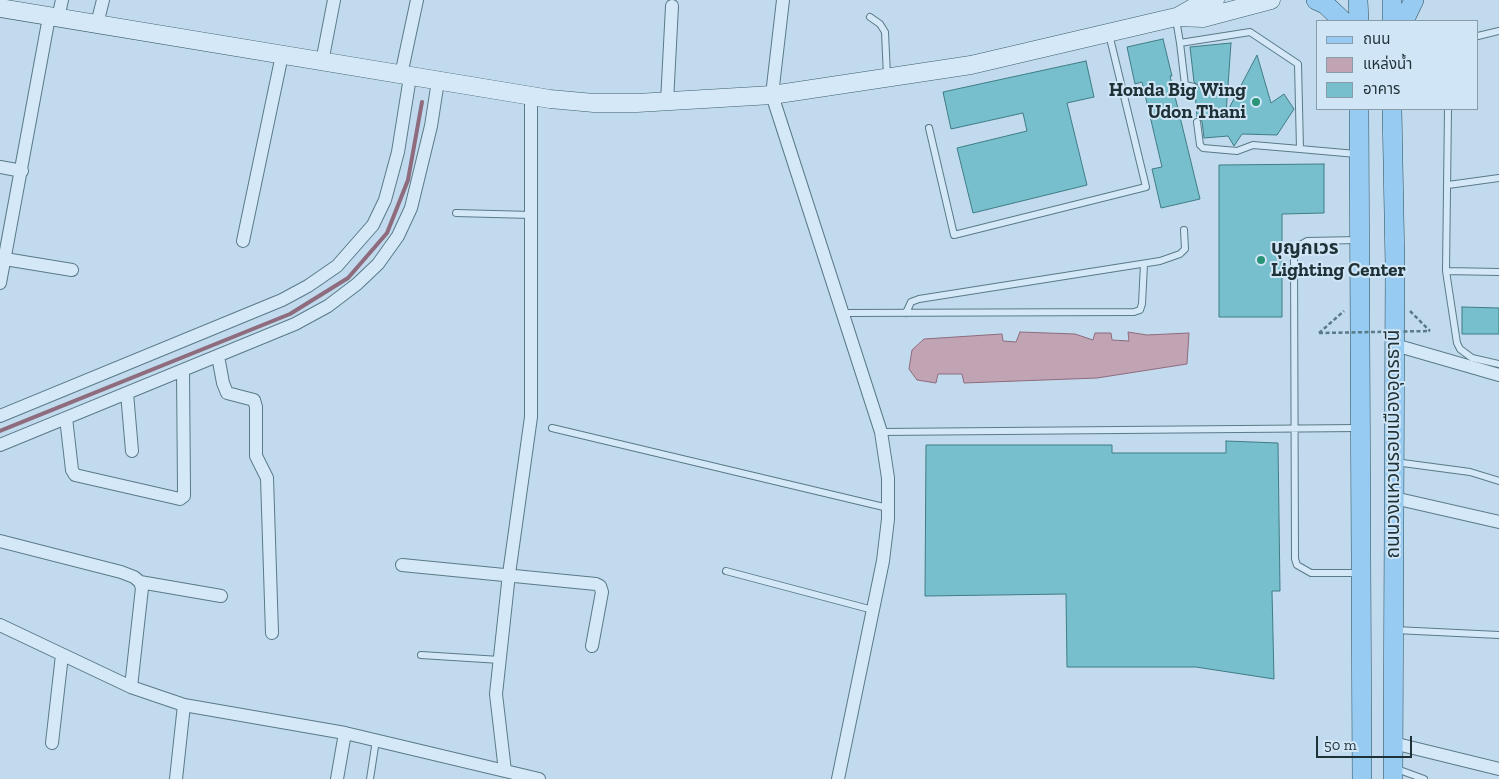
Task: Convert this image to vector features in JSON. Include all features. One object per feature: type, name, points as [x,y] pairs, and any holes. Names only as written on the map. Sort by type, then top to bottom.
[{"type":"main road","points":[[0,8],[438,82],[594,103],[667,102],[772,95],[971,65],[1176,17],[1200,4],[1216,0]]},
{"type":"main road","points":[[1176,17],[1203,18],[1271,0]]},
{"type":"main road","points":[[1316,0],[1325,4],[1341,20]]},
{"type":"main road","points":[[1358,0],[1358,20]]},
{"type":"main road","points":[[1392,0],[1392,20]]},
{"type":"main road","points":[[1404,20],[1414,0]]},
{"type":"main road","name":"ถนนวงแหวนรอบเมืองอุดรธานี","points":[[1359,110],[1362,779]]},
{"type":"main road","name":"ถนนวงแหวนรอบเมืองอุดรธานี","points":[[1392,110],[1394,296],[1393,774]]},
{"type":"street","points":[[0,283],[53,17],[62,0]]},
{"type":"street","points":[[97,24],[103,0]]},
{"type":"street","points":[[322,62],[334,0]]},
{"type":"street","points":[[0,416],[282,300],[308,286],[337,266],[373,225],[385,200],[398,152],[405,76],[417,0]]},
{"type":"street","points":[[783,0],[772,95],[882,432],[888,478],[888,508],[883,561],[838,779]]},
{"type":"street","points":[[667,102],[672,6]]},
{"type":"street","points":[[243,241],[282,55]]},
{"type":"street","points":[[0,445],[295,324],[328,306],[357,284],[378,264],[398,236],[411,208],[431,126],[438,82]]},
{"type":"street","points":[[510,774],[496,694],[509,574],[531,417],[531,96]]},
{"type":"street","points":[[0,167],[22,171]]},
{"type":"street","points":[[5,260],[72,270]]},
{"type":"street","points":[[1394,345],[1499,375]]},
{"type":"street","points":[[218,356],[223,383],[227,393],[254,400],[256,407],[256,456],[267,478],[272,633]]},
{"type":"street","points":[[66,418],[72,470],[75,475],[180,499],[184,496],[182,370]]},
{"type":"street","points":[[127,393],[132,451]]},
{"type":"street","points":[[1394,498],[1499,522]]},
{"type":"street","points":[[0,541],[121,572],[134,576],[140,582],[142,588],[131,687]]},
{"type":"street","points":[[402,565],[596,584],[600,586],[602,592],[592,646]]},
{"type":"street","points":[[140,582],[221,596]]},
{"type":"street","points":[[0,625],[131,687],[184,705],[345,733],[510,774],[539,779]]},
{"type":"street","points":[[52,743],[62,655]]},
{"type":"street","points":[[176,779],[184,705]]},
{"type":"street","points":[[337,779],[345,733]]},
{"type":"street","points":[[1394,743],[1499,769]]},
{"type":"lane","points":[[870,16],[880,24],[884,32],[887,77]]},
{"type":"lane","points":[[1176,17],[1185,85],[1194,87]]},
{"type":"lane","points":[[1479,36],[1499,31]]},
{"type":"lane","points":[[1180,43],[1250,32],[1298,64],[1300,149]]},
{"type":"lane","points":[[929,128],[954,235],[1146,187],[1108,33]]},
{"type":"lane","points":[[1448,110],[1446,271],[1457,344],[1460,349],[1472,358],[1499,364]]},
{"type":"lane","points":[[1196,122],[1200,145],[1203,148],[1237,151],[1253,145],[1359,154]]},
{"type":"lane","points":[[1448,185],[1499,178]]},
{"type":"lane","points":[[456,213],[531,215]]},
{"type":"lane","points":[[906,313],[911,302],[919,299],[1144,264],[1180,254],[1185,249],[1184,230]]},
{"type":"lane","points":[[1360,240],[1307,241],[1298,247],[1294,254],[1295,559],[1297,565],[1311,573],[1361,573]]},
{"type":"lane","points":[[843,313],[1134,312],[1140,310],[1142,304],[1144,264]]},
{"type":"lane","points":[[1446,271],[1499,272]]},
{"type":"lane","points":[[552,428],[888,508]]},
{"type":"lane","points":[[882,432],[1361,428]]},
{"type":"lane","points":[[1394,462],[1470,472],[1499,481]]},
{"type":"lane","points":[[726,571],[873,610]]},
{"type":"lane","points":[[1394,630],[1499,635]]},
{"type":"lane","points":[[421,655],[500,660]]},
{"type":"lane","points":[[370,779],[376,740]]},
{"type":"lane","points":[[1393,774],[1424,779]]},
{"type":"path","points":[[1360,297],[1319,333],[1430,332],[1394,296]]},
{"type":"water","points":[[1020,332],[1075,334],[1093,340],[1095,333],[1111,333],[1112,340],[1129,341],[1128,332],[1147,335],[1189,333],[1187,364],[1097,378],[964,383],[962,374],[938,374],[936,383],[917,380],[909,369],[912,350],[924,339],[1002,334],[1003,341],[1016,342]]},
{"type":"building","points":[[1163,39],[1172,76],[1170,76],[1200,199],[1161,208],[1152,169],[1162,167],[1142,82],[1135,84],[1127,47]]},
{"type":"building","points":[[1231,43],[1226,114],[1257,55],[1271,103],[1284,94],[1294,109],[1277,135],[1242,134],[1234,146],[1228,136],[1204,138],[1202,121],[1197,117],[1195,92],[1199,86],[1194,82],[1190,47]]},
{"type":"building","points":[[1086,61],[1094,97],[1067,103],[1087,185],[973,213],[957,148],[1027,131],[1023,113],[951,129],[943,92]]},
{"type":"building","points":[[1324,164],[1324,213],[1282,214],[1282,317],[1219,317],[1219,165]]},
{"type":"building","points":[[1462,307],[1499,308],[1499,334],[1462,334]]},
{"type":"building","points":[[1226,441],[1278,443],[1280,591],[1272,591],[1274,679],[1196,667],[1067,667],[1066,594],[925,596],[926,445],[1112,445],[1112,453],[1226,453]]},
{"type":"waterway","points":[[0,431],[290,314],[348,278],[387,233],[408,180],[422,102]]},
{"type":"place","name":"Honda Big Wing Udon Thani","points":[[1256,102]]},
{"type":"place","name":"บุญกเวร Lighting Center","points":[[1261,260]]}]
